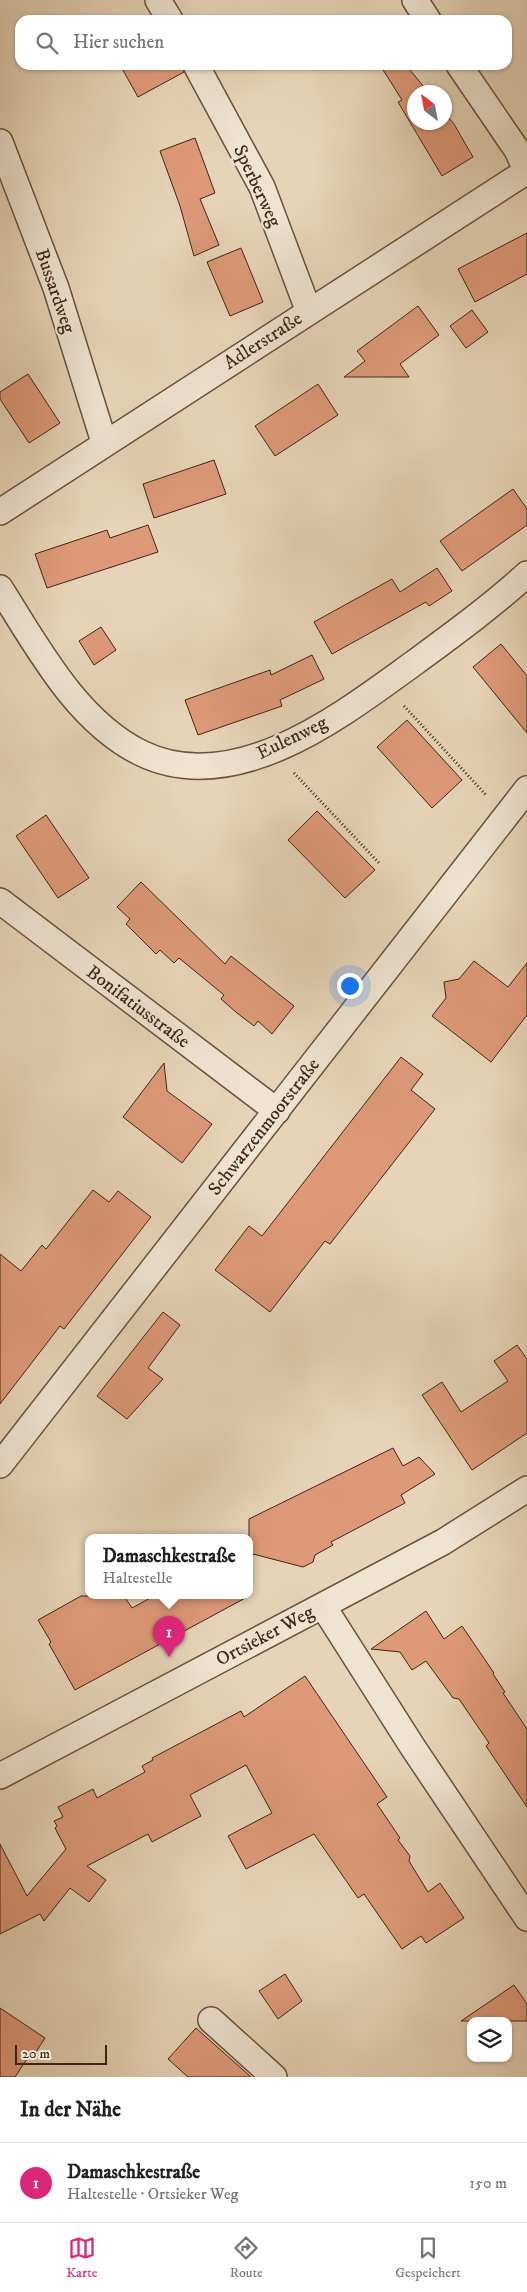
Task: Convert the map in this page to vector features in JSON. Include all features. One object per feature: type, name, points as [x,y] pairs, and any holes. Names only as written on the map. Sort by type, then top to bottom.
[{"type":"street","points":[[158,0],[167,15]]},
{"type":"street","points":[[415,0],[425,15]]},
{"type":"street","name":"Sperberweg","points":[[199,70],[262,188],[309,312]]},
{"type":"street","points":[[462,70],[518,150],[527,172]]},
{"type":"street","name":"Bussardweg","points":[[0,142],[56,288],[104,442]]},
{"type":"street","name":"Adlerstraße","points":[[0,512],[104,442],[527,172]]},
{"type":"street","name":"Eulenweg","points":[[0,588],[50,666],[77,701],[109,731],[141,753],[173,763],[206,766],[243,760],[297,740],[360,702],[434,648],[527,574]]},
{"type":"street","name":"Schwarzenmoorstraße","points":[[0,1466],[504,816],[527,789]]},
{"type":"street","name":"Bonifatiusstraße","points":[[1,903],[277,1111]]},
{"type":"street","name":"Ortsieker Weg","points":[[0,1776],[443,1542],[527,1489]]},
{"type":"street","points":[[323,1606],[412,1746],[527,1918]]},
{"type":"street","points":[[211,2020],[274,2077]]},
{"type":"path","points":[[360,702],[376,712],[403,705],[504,816]]},
{"type":"path","points":[[273,750],[379,862]]},
{"type":"building","points":[[123,70],[183,70],[184,72],[138,97]]},
{"type":"building","points":[[383,70],[410,70],[422,85],[407,85],[407,117],[398,102],[402,100]]},
{"type":"building","points":[[452,122],[473,157],[442,176],[415,130],[452,130]]},
{"type":"building","points":[[195,138],[215,193],[200,199],[219,245],[194,256],[180,206],[160,151]]},
{"type":"building","points":[[527,233],[527,274],[475,302],[458,269]]},
{"type":"building","points":[[241,248],[263,302],[230,316],[207,262]]},
{"type":"building","points":[[418,306],[439,335],[400,364],[409,377],[344,377],[365,361],[357,351]]},
{"type":"building","points":[[472,310],[488,332],[466,348],[450,326]]},
{"type":"building","points":[[28,374],[60,423],[29,443],[0,399],[0,392]]},
{"type":"building","points":[[318,384],[338,415],[275,456],[255,426]]},
{"type":"building","points":[[214,460],[226,494],[154,518],[143,484]]},
{"type":"building","points":[[513,489],[527,509],[527,525],[462,571],[440,541]]},
{"type":"building","points":[[148,525],[158,552],[47,588],[35,554],[107,530],[110,538]]},
{"type":"building","points":[[437,568],[452,591],[429,606],[426,602],[332,654],[314,622],[392,579],[400,592]]},
{"type":"building","points":[[101,627],[116,650],[94,665],[79,641]]},
{"type":"building","points":[[501,644],[527,676],[527,733],[473,667]]},
{"type":"building","points":[[312,655],[324,679],[280,700],[282,706],[198,735],[185,700],[270,670],[271,675]]},
{"type":"building","points":[[407,720],[462,780],[432,808],[377,747]]},
{"type":"building","points":[[317,811],[375,870],[345,898],[288,840]]},
{"type":"building","points":[[46,815],[89,878],[58,898],[16,836]]},
{"type":"building","points":[[141,882],[225,964],[231,956],[294,1006],[272,1034],[258,1021],[254,1026],[237,1013],[221,999],[224,995],[179,958],[174,963],[160,950],[156,954],[126,924],[130,919],[117,907]]},
{"type":"building","points":[[474,961],[508,987],[527,963],[527,1015],[491,1062],[432,1016],[446,998],[444,982],[459,979]]},
{"type":"building","points":[[401,1057],[423,1074],[411,1090],[435,1109],[330,1244],[325,1241],[270,1312],[215,1270],[249,1226],[262,1236]]},
{"type":"building","points":[[164,1063],[167,1091],[212,1124],[182,1163],[123,1117]]},
{"type":"building","points":[[93,1190],[109,1202],[118,1191],[151,1217],[64,1329],[60,1326],[0,1404],[0,1254],[21,1271],[42,1245],[46,1249]]},
{"type":"building","points":[[163,1312],[180,1325],[148,1368],[163,1379],[127,1419],[97,1396]]},
{"type":"building","points":[[517,1345],[527,1359],[527,1433],[472,1470],[422,1395],[442,1382],[461,1412],[508,1381],[494,1361]]},
{"type":"building","points":[[393,1448],[403,1466],[419,1457],[435,1474],[401,1495],[405,1503],[331,1542],[333,1545],[315,1555],[313,1562],[303,1567],[253,1554],[253,1534],[249,1534],[249,1519]]},
{"type":"building","points":[[81,1596],[85,1596],[85,1599],[126,1599],[132,1608],[148,1599],[243,1599],[75,1690],[38,1620]]},
{"type":"building","points":[[426,1611],[444,1639],[462,1626],[494,1673],[505,1692],[503,1693],[527,1729],[527,1807],[486,1746],[489,1743],[459,1699],[453,1698],[426,1661],[412,1670],[400,1652],[371,1649]]},
{"type":"building","points":[[305,1676],[387,1797],[377,1804],[400,1838],[398,1840],[410,1856],[409,1861],[428,1892],[440,1883],[464,1918],[426,1943],[421,1936],[402,1949],[364,1894],[358,1898],[314,1834],[246,1869],[228,1836],[272,1813],[246,1765],[190,1795],[201,1816],[152,1842],[148,1834],[87,1866],[106,1880],[89,1902],[70,1888],[44,1921],[40,1914],[0,1934],[0,1844],[27,1896],[66,1849],[55,1828],[57,1826],[54,1821],[63,1817],[58,1807],[93,1789],[97,1798],[145,1772],[142,1766],[153,1760],[152,1758],[241,1711],[244,1717]]},
{"type":"building","points":[[285,1974],[302,2001],[278,2019],[259,1991]]},
{"type":"building","points":[[514,1985],[527,2004],[527,2021],[512,2021],[512,2017],[467,2017],[467,2021],[461,2021]]},
{"type":"building","points":[[0,2008],[45,2038],[32,2058],[29,2056],[15,2077],[0,2077]]},
{"type":"building","points":[[196,2028],[251,2077],[188,2077],[168,2059]]},
{"type":"place","name":"Damaschkestraße","points":[[169,1657]]}]
